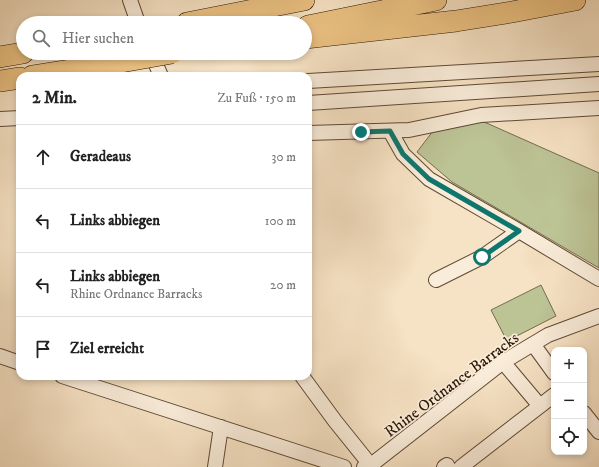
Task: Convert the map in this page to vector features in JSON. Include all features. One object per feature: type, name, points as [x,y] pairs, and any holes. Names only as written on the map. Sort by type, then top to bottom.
[{"type":"highway","points":[[213,16],[268,0]]},
{"type":"highway","points":[[223,16],[304,0]]},
{"type":"highway","points":[[312,25],[436,0]]},
{"type":"highway","points":[[312,37],[456,21],[575,0]]},
{"type":"highway","points":[[0,57],[16,54]]},
{"type":"highway","points":[[57,72],[132,60]]},
{"type":"highway","points":[[0,81],[16,79]]},
{"type":"street","points":[[128,1],[135,16]]},
{"type":"street","points":[[154,60],[159,72]]},
{"type":"street","points":[[312,81],[599,64]]},
{"type":"street","points":[[312,103],[599,84]]},
{"type":"street","points":[[312,133],[408,130],[481,115],[599,108]]},
{"type":"street","points":[[0,119],[16,118]]},
{"type":"street","points":[[390,131],[403,154],[429,179],[599,279]]},
{"type":"street","points":[[436,280],[482,257],[519,231]]},
{"type":"street","name":"Rhine Ordnance Barracks","points":[[305,380],[369,466],[503,362],[548,335],[599,316]]},
{"type":"street","points":[[533,344],[551,370]]},
{"type":"street","points":[[0,356],[16,361]]},
{"type":"street","points":[[503,362],[540,406]]},
{"type":"street","points":[[87,380],[220,427],[344,467]]},
{"type":"street","points":[[461,467],[551,397]]},
{"type":"street","points":[[587,417],[599,432]]},
{"type":"street","points":[[215,467],[220,427]]},
{"type":"street","points":[[444,467],[447,465],[448,467]]},
{"type":"green space","points":[[482,121],[599,173],[599,268],[452,182],[417,152],[433,131]]},
{"type":"green space","points":[[541,285],[556,316],[507,341],[491,310]]},
{"type":"route","points":[[361,132],[390,131],[403,154],[429,179],[519,231],[482,257]]}]
